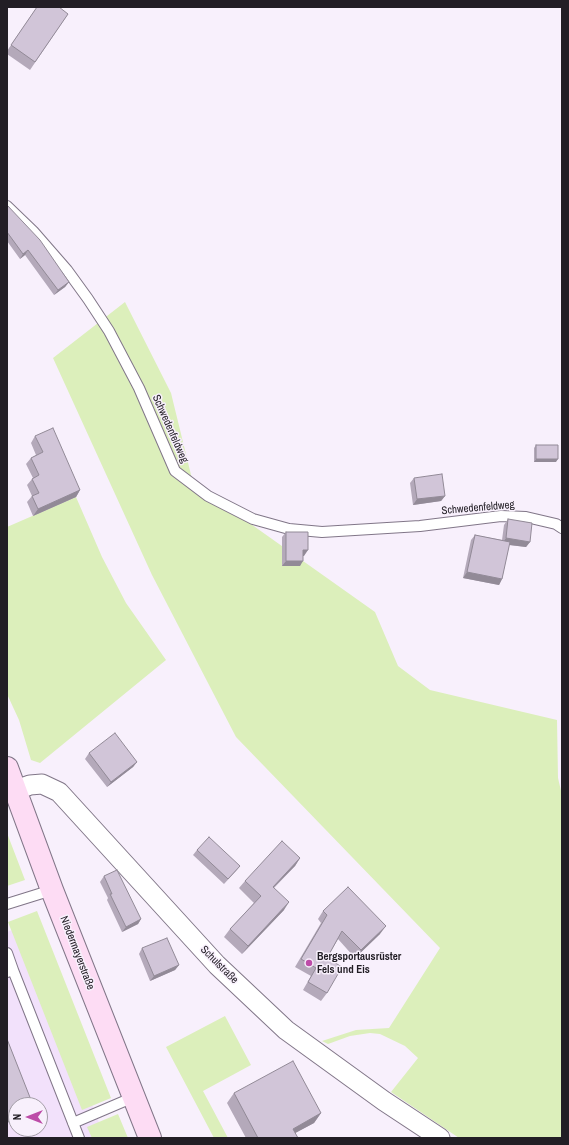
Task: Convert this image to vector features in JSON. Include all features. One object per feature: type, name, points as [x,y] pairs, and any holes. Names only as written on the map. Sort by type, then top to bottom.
[{"type":"main road","name":"Niedermayerstraße","points":[[7,768],[52,890],[150,1138]]},
{"type":"street","name":"Schulstraße","points":[[16,790],[30,785],[42,784],[58,792],[217,965],[286,1030],[384,1101],[440,1138]]},
{"type":"lane","name":"Schwedenfeldweg","points":[[7,206],[33,231],[67,270],[88,299],[109,331],[139,388],[175,471],[208,496],[253,519],[289,529],[322,532],[420,526],[501,516],[526,516],[556,524],[562,528]]},
{"type":"lane","points":[[7,904],[52,890]]},
{"type":"lane","points":[[7,953],[10,971],[79,1138]]},
{"type":"lane","points":[[73,1123],[134,1097]]},
{"type":"shaded area","points":[[23,926],[105,1138],[7,1138],[7,932]]},
{"type":"green space","points":[[125,302],[171,393],[193,483],[375,612],[398,666],[430,690],[557,720],[558,778],[562,795],[562,1138],[459,1138],[391,1092],[418,1058],[405,1046],[380,1034],[370,1033],[350,1036],[328,1044],[322,1041],[356,1030],[389,1028],[440,948],[236,737],[152,575],[53,358]]},
{"type":"green space","points":[[76,497],[102,557],[126,603],[166,660],[40,763],[31,760],[19,720],[7,694],[7,527]]},
{"type":"green space","points":[[7,833],[25,880],[7,886]]},
{"type":"green space","points":[[37,911],[111,1098],[82,1110],[8,922]]},
{"type":"green space","points":[[225,1016],[251,1065],[203,1091],[228,1138],[214,1138],[166,1047]]},
{"type":"green space","points":[[118,1114],[128,1138],[92,1138],[87,1127]]},
{"type":"building","points":[[37,7],[59,7],[68,14],[35,62],[11,45]]},
{"type":"building","points":[[7,205],[40,240],[69,282],[58,290],[28,250],[23,254],[7,232]]},
{"type":"building","points":[[53,428],[80,490],[38,509],[32,496],[39,493],[32,479],[39,475],[31,458],[43,452],[35,436]]},
{"type":"building","points":[[536,445],[558,445],[558,459],[536,459]]},
{"type":"building","points":[[442,474],[445,496],[417,499],[414,478]]},
{"type":"building","points":[[508,519],[532,523],[530,542],[506,538]]},
{"type":"building","points":[[286,532],[308,532],[308,550],[303,550],[303,561],[286,561]]},
{"type":"building","points":[[475,535],[510,542],[502,579],[467,572]]},
{"type":"building","points":[[115,733],[137,762],[111,782],[89,753]]},
{"type":"building","points":[[209,837],[240,866],[228,879],[197,850]]},
{"type":"building","points":[[282,841],[300,858],[273,887],[289,902],[248,946],[230,929],[261,896],[245,881]]},
{"type":"building","points":[[117,870],[141,919],[126,927],[110,894],[112,894],[104,876]]},
{"type":"building","points":[[348,887],[386,926],[361,950],[342,931],[327,958],[342,967],[327,993],[308,982],[316,968],[301,959],[327,915],[323,911]]},
{"type":"building","points":[[167,938],[179,965],[154,976],[142,948]]},
{"type":"building","points":[[7,1039],[30,1097],[8,1097],[7,1116]]},
{"type":"building","points":[[293,1061],[321,1113],[293,1129],[298,1138],[258,1138],[234,1093]]},
{"type":"place","name":"Bergsportausrüster Fels und Eis","points":[[309,963]]}]
